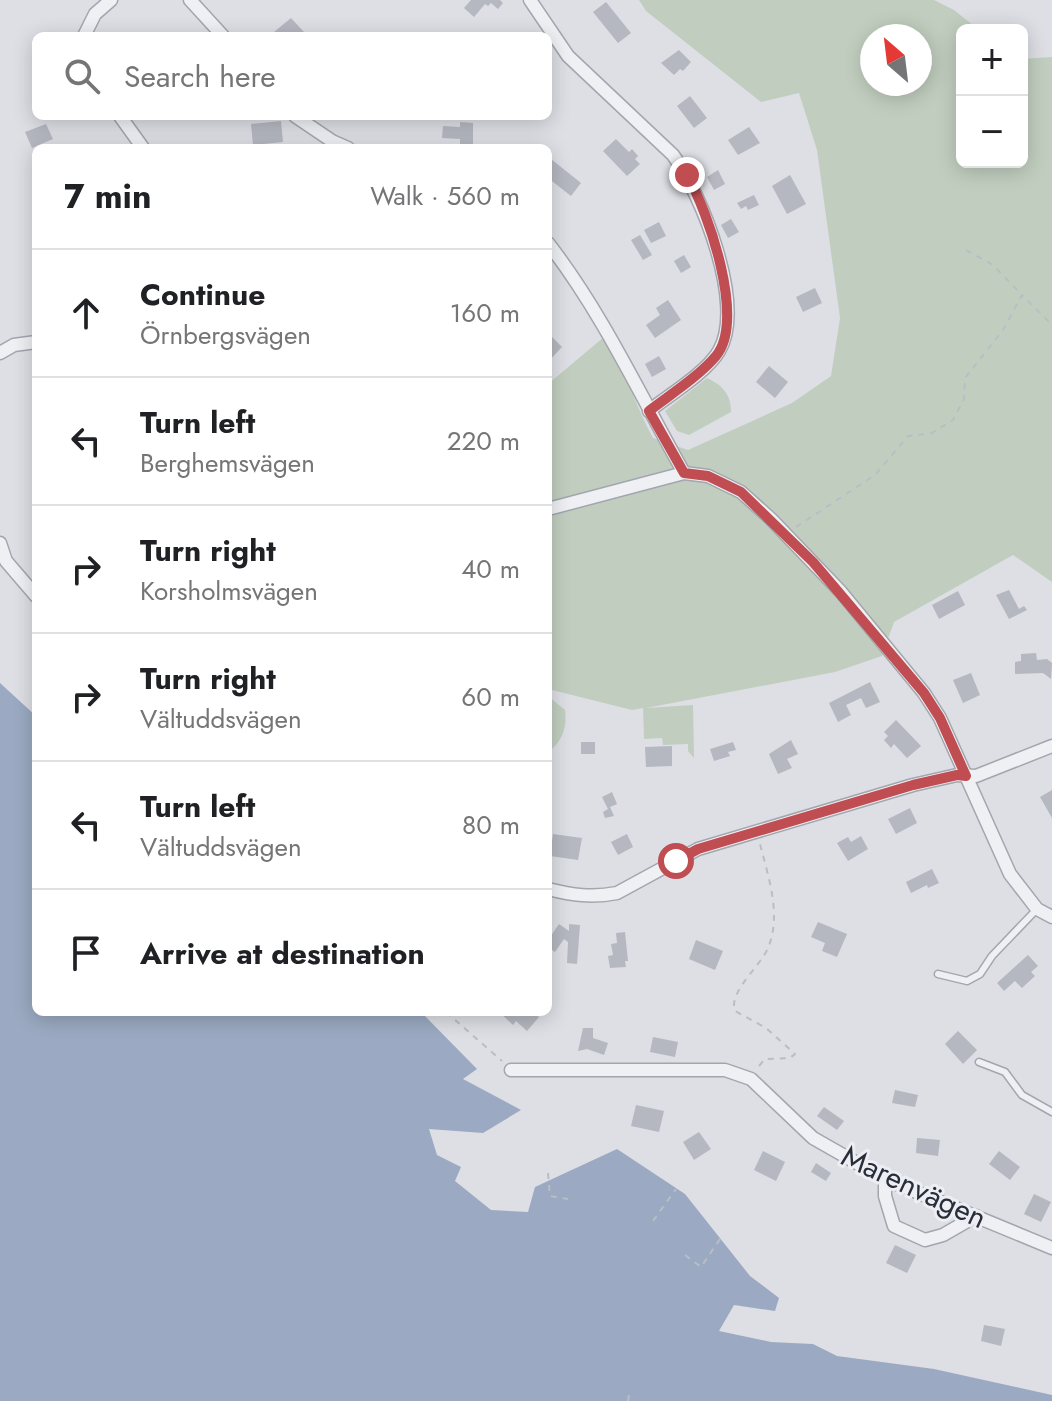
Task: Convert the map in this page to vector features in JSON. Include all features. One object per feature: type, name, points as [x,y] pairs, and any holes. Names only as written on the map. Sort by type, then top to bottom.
[{"type":"street","points":[[86,32],[95,14],[111,0]]},
{"type":"street","points":[[190,0],[219,32]]},
{"type":"street","points":[[530,0],[552,32]]},
{"type":"street","points":[[552,32],[568,56],[673,155],[693,185],[723,273],[725,333],[717,355],[649,411]]},
{"type":"street","points":[[123,120],[140,144]]},
{"type":"street","points":[[301,120],[339,144]]},
{"type":"street","points":[[552,248],[616,346],[684,473]]},
{"type":"street","points":[[0,353],[14,345],[32,343]]},
{"type":"street","points":[[552,508],[684,473],[708,476],[741,492],[841,592],[924,693],[940,718],[1002,861],[1037,909],[1052,917]]},
{"type":"street","points":[[0,543],[6,561],[32,591]]},
{"type":"street","points":[[552,890],[576,896],[617,893],[698,849],[913,785],[957,775],[976,776],[1052,746]]},
{"type":"street","name":"Marenvägen","points":[[511,1070],[725,1070],[736,1073],[757,1084],[813,1138],[885,1179],[1052,1248]]},
{"type":"street","points":[[885,1179],[885,1196],[894,1226],[925,1240],[943,1235],[976,1216]]},
{"type":"lane","points":[[938,974],[967,981],[980,974],[992,956],[1037,909]]},
{"type":"lane","points":[[979,1062],[1005,1072],[1022,1095],[1052,1112]]},
{"type":"path","points":[[966,250],[993,265],[1052,325]]},
{"type":"path","points":[[785,534],[875,475],[908,436],[932,433],[953,420],[964,399],[965,378],[1003,330],[1022,295]]},
{"type":"path","points":[[757,831],[773,894],[773,927],[768,948],[749,979],[734,995],[733,1006],[735,1011],[766,1028],[795,1054],[790,1058],[765,1059],[761,1062]]},
{"type":"path","points":[[450,1016],[511,1070]]},
{"type":"path","points":[[548,1173],[550,1196],[568,1199]]},
{"type":"path","points":[[653,1221],[676,1189]]},
{"type":"path","points":[[685,1255],[701,1267],[722,1236]]},
{"type":"path","points":[[628,1401],[630,1390]]},
{"type":"green space","points":[[639,0],[934,0],[954,10],[972,24],[956,24],[956,168],[1028,168],[1028,59],[1052,57],[1052,582],[1013,555],[894,622],[882,656],[835,672],[646,708],[693,705],[694,758],[688,751],[688,744],[663,745],[662,738],[644,739],[643,708],[632,710],[552,690],[552,381],[604,337],[653,438],[688,450],[792,403],[831,376],[840,318],[817,150],[799,93],[761,102],[646,11]]},
{"type":"green space","points":[[707,378],[725,391],[731,412],[689,435],[677,431],[665,411]]},
{"type":"green space","points":[[552,699],[565,710],[564,728],[553,748]]},
{"type":"water","points":[[0,683],[32,712],[32,1016],[425,1016],[477,1069],[463,1079],[521,1110],[483,1133],[429,1129],[437,1155],[461,1167],[455,1181],[491,1210],[528,1212],[535,1187],[617,1149],[685,1194],[750,1276],[779,1298],[775,1311],[734,1305],[719,1331],[771,1342],[813,1344],[837,1356],[934,1369],[1052,1395],[1052,1401],[0,1401]]},
{"type":"building","points":[[471,0],[500,0],[503,3],[498,9],[491,3],[488,6],[485,4],[474,17],[464,8]]},
{"type":"building","points":[[606,2],[631,33],[618,43],[593,12]]},
{"type":"building","points":[[291,18],[304,32],[274,32]]},
{"type":"building","points":[[679,50],[691,62],[674,75],[661,63]]},
{"type":"building","points":[[690,96],[707,118],[694,128],[677,106]]},
{"type":"building","points":[[281,121],[283,142],[253,144],[251,124]]},
{"type":"building","points":[[460,122],[473,123],[473,144],[460,144],[460,139],[442,138],[443,126],[460,127]]},
{"type":"building","points":[[46,124],[53,139],[32,144],[32,148],[25,132]]},
{"type":"building","points":[[749,127],[760,143],[738,155],[728,140]]},
{"type":"building","points":[[616,139],[638,156],[635,159],[640,164],[627,176],[603,151]]},
{"type":"building","points":[[552,160],[581,183],[571,196],[552,181]]},
{"type":"building","points":[[718,170],[725,184],[714,190],[707,177]]},
{"type":"building","points":[[790,175],[806,204],[787,214],[772,186]]},
{"type":"building","points":[[754,195],[759,205],[748,210],[746,206],[741,209],[737,203]]},
{"type":"building","points":[[731,219],[739,232],[728,238],[721,225]]},
{"type":"building","points":[[659,222],[666,236],[651,243],[644,230]]},
{"type":"building","points":[[640,235],[652,255],[643,260],[631,240]]},
{"type":"building","points":[[684,255],[691,267],[681,273],[674,261]]},
{"type":"building","points":[[815,288],[822,303],[803,312],[796,297]]},
{"type":"building","points":[[668,300],[681,320],[655,338],[646,325],[660,315],[656,308]]},
{"type":"building","points":[[552,337],[562,347],[552,358]]},
{"type":"building","points":[[659,356],[666,369],[652,377],[645,364]]},
{"type":"building","points":[[769,366],[788,382],[775,398],[756,382]]},
{"type":"building","points":[[1009,590],[1019,609],[1024,606],[1027,610],[1009,619],[996,595]]},
{"type":"building","points":[[958,591],[965,605],[939,619],[932,605]]},
{"type":"building","points":[[1036,653],[1037,660],[1047,659],[1052,663],[1051,679],[1043,673],[1015,674],[1015,662],[1021,661],[1021,654]]},
{"type":"building","points":[[971,673],[980,695],[963,703],[953,680]]},
{"type":"building","points":[[870,682],[880,702],[866,708],[861,698],[846,705],[851,715],[838,722],[829,703]]},
{"type":"building","points":[[896,720],[921,746],[907,758],[894,744],[891,748],[884,740],[888,736],[884,732]]},
{"type":"building","points":[[791,740],[798,754],[787,759],[792,768],[778,774],[769,754]]},
{"type":"building","points":[[581,742],[595,742],[595,754],[581,754]]},
{"type":"building","points":[[733,742],[736,750],[728,752],[730,756],[714,761],[710,749]]},
{"type":"building","points":[[672,746],[672,766],[646,767],[645,747]]},
{"type":"building","points":[[1052,790],[1052,818],[1040,797]]},
{"type":"building","points":[[612,792],[617,804],[610,807],[614,816],[605,818],[603,812],[608,809],[602,797]]},
{"type":"building","points":[[910,808],[917,823],[896,834],[888,819]]},
{"type":"building","points":[[553,834],[582,838],[578,860],[552,856]]},
{"type":"building","points":[[627,834],[633,847],[618,855],[611,842]]},
{"type":"building","points":[[861,836],[868,849],[848,861],[837,843],[848,837],[851,842]]},
{"type":"building","points":[[932,869],[939,883],[911,893],[906,882]]},
{"type":"building","points":[[818,922],[847,934],[837,957],[822,951],[825,943],[811,937]]},
{"type":"building","points":[[559,924],[569,931],[569,924],[580,925],[577,964],[567,963],[568,942],[564,939],[555,952],[552,950],[552,934]]},
{"type":"building","points":[[625,932],[626,967],[610,968],[608,956],[613,955],[611,944],[617,943],[616,933]]},
{"type":"building","points":[[696,940],[723,951],[715,970],[689,959]]},
{"type":"building","points":[[1028,955],[1038,966],[1031,972],[1035,976],[1022,988],[1015,981],[1004,991],[997,983]]},
{"type":"building","points":[[503,1016],[539,1017],[527,1031],[516,1021],[513,1025]]},
{"type":"building","points":[[583,1028],[593,1028],[593,1038],[608,1043],[604,1055],[587,1049],[578,1051]]},
{"type":"building","points":[[958,1031],[977,1050],[963,1064],[945,1044]]},
{"type":"building","points":[[653,1037],[678,1042],[675,1057],[650,1052]]},
{"type":"building","points":[[895,1090],[918,1095],[915,1107],[892,1103]]},
{"type":"building","points":[[636,1105],[664,1111],[659,1132],[631,1126]]},
{"type":"building","points":[[824,1107],[844,1121],[837,1130],[817,1116]]},
{"type":"building","points":[[699,1132],[711,1149],[694,1160],[683,1142]]},
{"type":"building","points":[[917,1138],[940,1140],[938,1156],[916,1153]]},
{"type":"building","points":[[763,1151],[785,1162],[776,1181],[754,1170]]},
{"type":"building","points":[[999,1151],[1020,1167],[1010,1180],[989,1164]]},
{"type":"building","points":[[816,1163],[831,1173],[826,1181],[811,1172]]},
{"type":"building","points":[[1034,1194],[1051,1202],[1041,1222],[1024,1214]]},
{"type":"building","points":[[895,1245],[916,1255],[907,1273],[886,1263]]},
{"type":"building","points":[[984,1325],[1005,1329],[1001,1346],[981,1341]]},
{"type":"route","points":[[676,861],[698,849],[913,785],[957,775],[966,776],[940,718],[924,693],[841,592],[741,492],[708,476],[684,473],[649,411],[717,355],[725,333],[723,273],[706,218],[687,175]]}]
